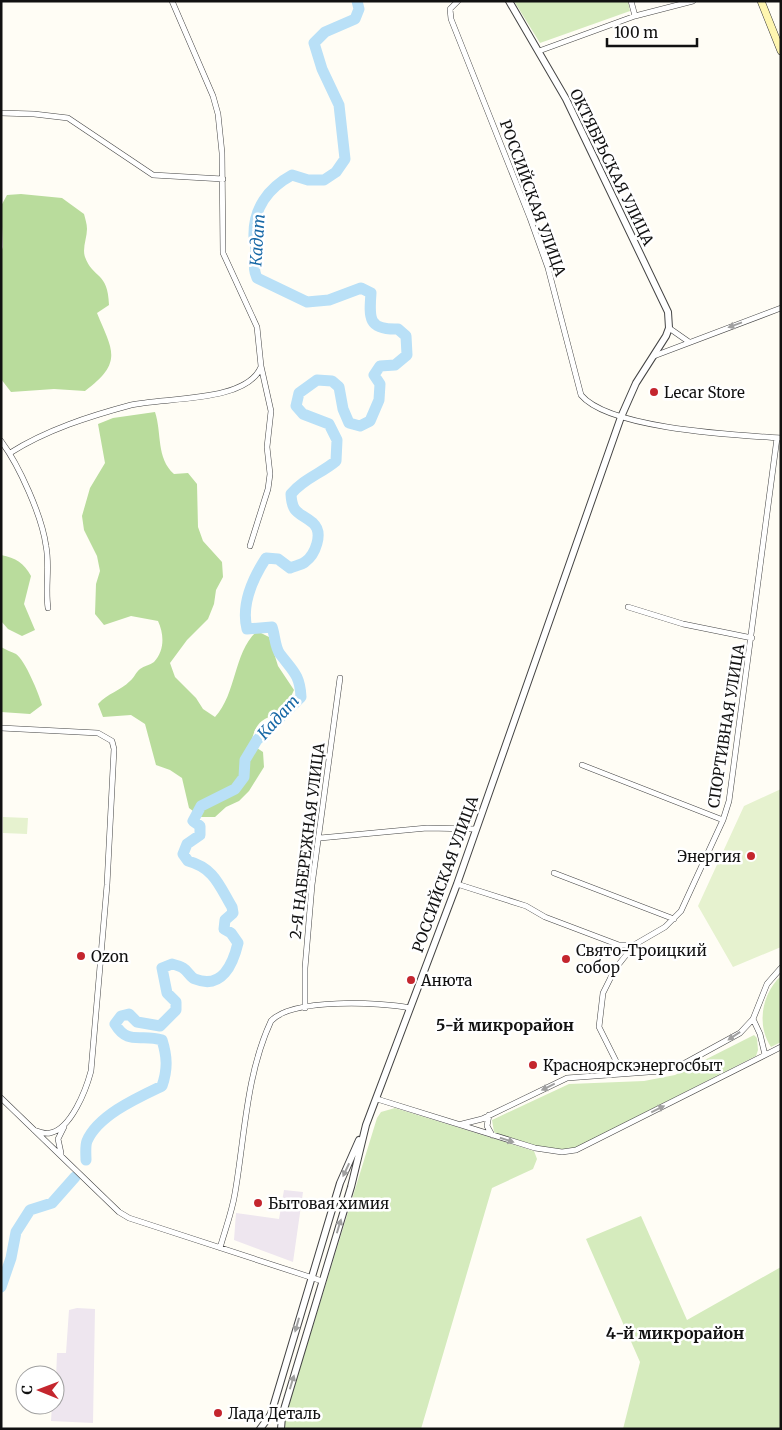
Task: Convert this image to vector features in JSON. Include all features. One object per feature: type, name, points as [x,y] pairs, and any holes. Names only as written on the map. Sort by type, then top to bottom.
[{"type":"main road","points":[[761,1],[781,51]]},
{"type":"street","points":[[172,1],[213,96],[218,114],[222,179],[223,253],[254,317],[260,341],[261,366],[271,410],[267,447],[270,474],[268,489],[250,546]]},
{"type":"street","name":"РОССИЙСКАЯ УЛИЦА","points":[[458,1],[450,9],[451,18],[548,268],[578,390],[591,405],[621,417]]},
{"type":"street","name":"ОКТЯБРЬСКАЯ УЛИЦА","points":[[510,1],[566,99],[668,312],[669,328]]},
{"type":"street","points":[[631,1],[635,16]]},
{"type":"street","points":[[539,51],[635,16],[693,1]]},
{"type":"street","points":[[1,113],[68,118],[153,175],[222,179]]},
{"type":"street","points":[[654,356],[781,308]]},
{"type":"street","points":[[669,328],[689,342]]},
{"type":"street","name":"РОССИЙСКАЯ УЛИЦА","points":[[280,1429],[282,1416],[351,1187],[366,1126],[457,884],[621,417],[636,383],[654,356],[669,328]]},
{"type":"street","points":[[10,453],[51,431],[133,405],[196,398],[246,385],[257,376],[261,366]]},
{"type":"street","points":[[621,417],[661,425],[779,438]]},
{"type":"street","name":"СПОРТИВНАЯ УЛИЦА","points":[[622,1073],[599,1027],[603,993],[615,969],[634,945],[674,918],[686,903],[723,820],[729,801],[779,438]]},
{"type":"street","points":[[1,441],[10,453],[28,490],[47,547],[45,581],[48,608]]},
{"type":"street","points":[[628,607],[683,624],[752,638]]},
{"type":"street","name":"2-Я НАБЕРЕЖНАЯ УЛИЦА","points":[[305,1008],[308,928],[340,678]]},
{"type":"street","points":[[1,728],[98,733],[112,741],[114,749],[107,885],[93,1056],[86,1089],[58,1138],[62,1156]]},
{"type":"street","points":[[582,765],[723,820]]},
{"type":"street","points":[[320,838],[427,828],[475,829]]},
{"type":"street","points":[[554,873],[674,918]]},
{"type":"street","points":[[457,884],[526,906],[545,917],[619,945],[634,945]]},
{"type":"street","points":[[461,1125],[489,1115],[567,1078],[672,1069],[740,1033],[753,1019],[767,984],[781,968]]},
{"type":"street","points":[[220,1248],[235,1192],[241,1134],[249,1092],[266,1032],[277,1014],[305,1008],[370,1002],[410,1008]]},
{"type":"street","points":[[753,1019],[760,1034],[765,1055]]},
{"type":"street","points":[[376,1099],[550,1152],[576,1150],[781,1047]]},
{"type":"street","points":[[1,1098],[119,1212],[129,1218],[322,1282]]},
{"type":"street","points":[[489,1115],[487,1126],[492,1135]]},
{"type":"street","points":[[34,1130],[52,1132],[64,1126]]},
{"type":"street","points":[[260,1429],[271,1414],[340,1183],[366,1126]]},
{"type":"shaded area","points":[[284,1190],[303,1192],[293,1262],[234,1240],[236,1213],[279,1219]]},
{"type":"shaded area","points":[[77,1308],[95,1309],[93,1423],[51,1421],[51,1415],[65,1415],[65,1365],[57,1365],[57,1353],[66,1353],[69,1310]]},
{"type":"green space","points":[[514,1],[628,1],[630,11],[540,43]]},
{"type":"green space","points":[[21,194],[62,198],[84,214],[87,229],[85,257],[88,264],[103,281],[108,294],[109,305],[97,313],[110,346],[111,355],[110,363],[105,372],[85,391],[54,389],[11,392],[1,379],[1,252],[3,247],[1,206],[7,195]]},
{"type":"green space","points":[[155,412],[164,461],[174,474],[188,473],[197,484],[198,527],[203,541],[222,562],[223,577],[216,590],[214,604],[208,619],[187,640],[170,663],[175,677],[196,698],[203,709],[215,717],[227,697],[243,650],[257,631],[269,637],[278,666],[294,690],[290,699],[280,710],[260,722],[254,734],[251,744],[263,752],[264,767],[249,791],[239,801],[226,807],[215,817],[201,817],[189,808],[182,778],[170,770],[156,765],[145,724],[131,715],[103,717],[98,704],[131,680],[140,669],[154,662],[162,647],[162,642],[158,621],[131,616],[104,625],[95,614],[96,584],[100,571],[97,556],[84,530],[82,516],[90,488],[105,463],[98,424],[113,418]]},
{"type":"green space","points":[[1,555],[19,562],[31,576],[24,604],[35,630],[22,636],[8,629],[1,621]]},
{"type":"green space","points":[[1,647],[20,657],[35,686],[42,705],[30,714],[1,712]]},
{"type":"green space","name":"Энергия","points":[[781,789],[781,947],[733,967],[698,906],[744,806]]},
{"type":"green space","points":[[3,817],[28,818],[27,834],[3,833]]},
{"type":"green space","points":[[781,976],[781,1042],[771,1047],[764,1029],[763,1010],[769,991]]},
{"type":"green space","points":[[754,1035],[757,1038],[758,1050],[756,1056],[575,1148],[558,1150],[536,1146],[498,1135],[494,1132],[492,1120],[569,1084],[644,1081],[675,1075]]},
{"type":"green space","points":[[395,1108],[534,1151],[537,1159],[533,1169],[492,1188],[421,1429],[285,1429],[284,1420],[377,1118],[381,1112]]},
{"type":"green space","points":[[641,1216],[687,1320],[781,1267],[781,1429],[623,1429],[640,1362],[586,1239]]},
{"type":"waterway","name":"Кадат","points":[[86,1160],[87,1141],[100,1123],[120,1108],[162,1086],[165,1074],[166,1057],[162,1040],[130,1037],[120,1031],[115,1024],[121,1016],[129,1014],[137,1022],[160,1026],[176,1010],[176,1002],[167,993],[162,968],[173,964],[183,968],[195,979],[212,981],[225,973],[236,951],[238,943],[231,933],[224,929],[225,920],[233,913],[232,907],[215,878],[204,868],[188,861],[183,854],[187,844],[200,835],[200,826],[193,821],[201,806],[235,789],[244,777],[245,760],[257,740],[301,697],[297,678],[278,651],[272,627],[247,629],[246,620],[249,592],[266,558],[278,559],[290,568],[309,559],[317,544],[318,532],[316,527],[295,510],[291,494],[301,484],[336,461],[337,440],[329,424],[303,414],[296,406],[299,393],[317,380],[332,381],[339,387],[343,409],[349,423],[360,426],[370,421],[379,400],[380,384],[374,375],[380,366],[395,365],[407,355],[406,336],[398,329],[381,327],[372,321],[370,309],[371,293],[361,288],[329,300],[307,302],[257,278],[255,271],[256,247],[254,227],[259,209],[269,193],[283,180],[292,175],[308,180],[324,180],[336,172],[345,159],[339,105],[322,69],[314,43],[325,32],[355,19],[359,9],[357,1]]},
{"type":"waterway","name":"Кадат","points":[[1,1287],[11,1258],[16,1232],[30,1210],[52,1203],[75,1177]]},
{"type":"place","name":"Lecar Store","points":[[654,392]]},
{"type":"place","name":"Энергия","points":[[751,856]]},
{"type":"place","name":"Ozon","points":[[81,956]]},
{"type":"place","name":"Свято-Троицкий собор","points":[[566,959]]},
{"type":"place","name":"Анюта","points":[[411,980]]},
{"type":"place","name":"Красноярскэнергосбыт","points":[[533,1065]]},
{"type":"place","name":"Бытовая химия","points":[[258,1203]]},
{"type":"place","name":"Лада Деталь","points":[[218,1413]]},
{"type":"district","name":"5-й микрорайон","points":[[505,1025]]},
{"type":"district","name":"4-й микрорайон","points":[[675,1333]]}]
